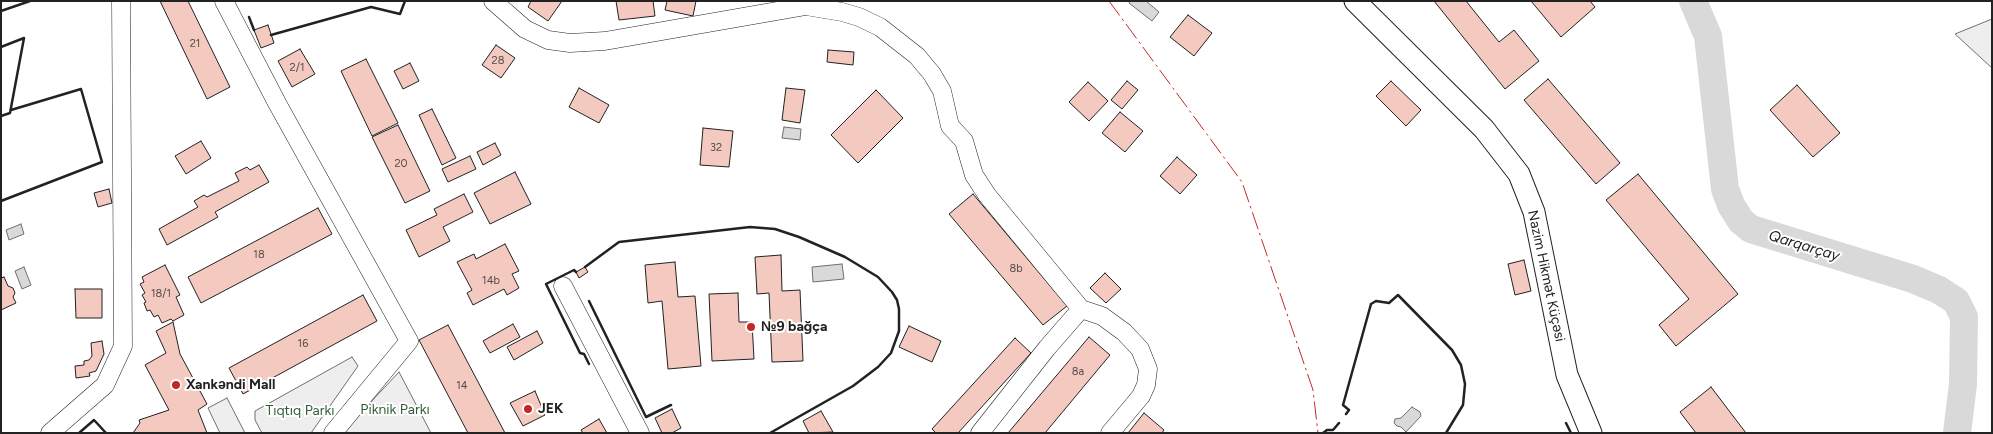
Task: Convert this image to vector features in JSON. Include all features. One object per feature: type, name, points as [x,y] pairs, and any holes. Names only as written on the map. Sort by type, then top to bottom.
[{"type":"main road","name":"Nazim Hikmət Küçəsi","points":[[1355,1],[1484,129],[1519,174],[1534,212],[1567,375],[1591,433]]},
{"type":"street","points":[[50,433],[105,385],[123,346],[120,1]]},
{"type":"street","points":[[224,1],[277,103],[409,341],[333,433]]},
{"type":"street","points":[[494,1],[525,28],[548,40],[570,44],[614,40],[806,6],[842,12],[859,17],[880,27],[918,56],[932,74],[942,91],[950,126],[964,141],[974,175],[987,195],[1081,308],[1102,316],[1124,332],[1140,349],[1148,368],[1146,385],[1142,396],[1110,433]]},
{"type":"street","points":[[563,286],[640,433]]},
{"type":"street","points":[[980,433],[1081,308]]},
{"type":"green space","points":[[1992,19],[1992,68],[1955,34]]},
{"type":"green space","name":"Tıqtıq Parkı","points":[[352,357],[358,366],[311,433],[262,433],[255,420],[255,411]]},
{"type":"green space","name":"Piknik Parkı","points":[[399,372],[431,433],[343,433],[353,421]]},
{"type":"green space","points":[[227,398],[245,433],[220,433],[208,408]]},
{"type":"shaded area","points":[[1130,1],[1146,1],[1159,12],[1152,21],[1129,3]]},
{"type":"shaded area","points":[[784,127],[801,129],[800,140],[782,138]]},
{"type":"shaded area","points":[[21,224],[24,234],[9,240],[6,230]]},
{"type":"shaded area","points":[[842,264],[844,279],[813,282],[812,267]]},
{"type":"shaded area","points":[[24,267],[31,285],[22,289],[15,271]]},
{"type":"shaded area","points":[[1412,407],[1420,412],[1421,416],[1406,432],[1394,423],[1395,419],[1401,418]]},
{"type":"building","points":[[160,1],[188,1],[230,87],[207,99]]},
{"type":"building","points":[[531,1],[562,1],[548,21],[528,7]]},
{"type":"building","points":[[616,1],[653,1],[655,16],[619,20]]},
{"type":"building","points":[[667,1],[696,1],[693,16],[665,10]]},
{"type":"building","points":[[1434,1],[1466,1],[1499,42],[1514,30],[1539,61],[1505,89]]},
{"type":"building","points":[[1531,1],[1590,1],[1595,7],[1561,37]]},
{"type":"building","points":[[1188,15],[1212,33],[1194,56],[1170,37]]},
{"type":"building","points":[[268,25],[274,43],[261,48],[254,30]]},
{"type":"building","points":[[496,45],[515,58],[501,78],[482,65]]},
{"type":"building","points":[[300,49],[315,74],[292,87],[278,61]]},
{"type":"building","points":[[828,50],[854,52],[853,65],[827,62]]},
{"type":"building","points":[[366,59],[398,123],[372,136],[341,71]]},
{"type":"building","points":[[410,63],[419,81],[403,89],[394,71]]},
{"type":"building","points":[[1548,79],[1620,163],[1596,184],[1524,100]]},
{"type":"building","points":[[1127,81],[1138,90],[1122,109],[1111,100]]},
{"type":"building","points":[[1391,81],[1421,110],[1406,126],[1376,96]]},
{"type":"building","points":[[1088,82],[1108,101],[1089,121],[1069,102]]},
{"type":"building","points":[[1797,85],[1840,133],[1813,157],[1770,110]]},
{"type":"building","points":[[579,88],[609,105],[599,123],[569,107]]},
{"type":"building","points":[[786,88],[805,90],[800,123],[782,120]]},
{"type":"building","points":[[876,90],[903,118],[858,163],[831,135]]},
{"type":"building","points":[[432,109],[456,158],[442,165],[419,115]]},
{"type":"building","points":[[1120,112],[1143,131],[1125,152],[1102,133]]},
{"type":"building","points":[[398,125],[430,191],[405,203],[372,137]]},
{"type":"building","points":[[703,128],[733,131],[729,167],[700,165]]},
{"type":"building","points":[[201,141],[211,158],[186,174],[175,156]]},
{"type":"building","points":[[495,143],[501,155],[483,165],[477,152]]},
{"type":"building","points":[[470,156],[476,169],[448,182],[442,169]]},
{"type":"building","points":[[1177,157],[1197,175],[1180,194],[1160,176]]},
{"type":"building","points":[[259,165],[269,182],[215,212],[218,217],[167,245],[159,229],[198,207],[194,201],[204,195],[207,197],[239,181],[235,173],[247,167],[250,170]]},
{"type":"building","points":[[515,172],[531,204],[490,224],[474,193]]},
{"type":"building","points":[[1638,174],[1738,294],[1676,346],[1659,325],[1689,299],[1606,200]]},
{"type":"building","points":[[109,189],[112,203],[98,207],[94,193]]},
{"type":"building","points":[[464,194],[473,212],[443,227],[450,241],[419,257],[406,230],[437,215],[434,209]]},
{"type":"building","points":[[973,194],[1067,306],[1043,325],[949,214]]},
{"type":"building","points":[[318,208],[332,234],[201,303],[188,277]]},
{"type":"building","points":[[505,244],[519,271],[512,274],[519,288],[507,295],[504,289],[473,305],[467,293],[472,290],[457,262],[474,254],[476,259]]},
{"type":"building","points":[[781,255],[782,291],[800,290],[803,361],[772,362],[769,293],[757,294],[755,257]]},
{"type":"building","points":[[1524,260],[1531,291],[1515,295],[1508,264]]},
{"type":"building","points":[[675,262],[678,297],[695,296],[701,366],[668,369],[662,301],[648,303],[645,265]]},
{"type":"building","points":[[165,265],[180,295],[176,297],[184,315],[173,321],[171,319],[162,323],[158,315],[154,317],[150,310],[147,311],[144,303],[146,302],[142,295],[145,293],[140,284],[144,282],[142,277]]},
{"type":"building","points":[[585,267],[588,272],[579,278],[576,272]]},
{"type":"building","points":[[1105,273],[1121,289],[1106,303],[1090,288]]},
{"type":"building","points":[[4,277],[8,286],[13,288],[15,293],[13,297],[16,303],[1,310],[1,278]]},
{"type":"building","points":[[75,289],[102,289],[102,318],[76,318]]},
{"type":"building","points":[[738,293],[739,322],[752,322],[754,359],[712,361],[709,294]]},
{"type":"building","points":[[363,295],[377,321],[243,394],[229,368]]},
{"type":"building","name":"Xankəndi Mall","points":[[173,322],[180,354],[207,404],[198,410],[207,433],[133,433],[140,423],[139,420],[169,410],[145,365],[166,353],[156,331]]},
{"type":"building","points":[[513,324],[520,337],[490,353],[483,341]]},
{"type":"building","points":[[448,325],[505,433],[468,433],[419,340]]},
{"type":"building","points":[[909,326],[941,341],[932,362],[899,347]]},
{"type":"building","points":[[537,331],[543,343],[514,360],[507,347]]},
{"type":"building","points":[[1089,337],[1110,355],[1045,433],[1008,433]]},
{"type":"building","points":[[1015,338],[1031,353],[958,433],[936,433],[932,429]]},
{"type":"building","points":[[102,341],[104,354],[96,371],[89,373],[90,376],[76,378],[75,366],[84,365],[84,361],[89,360],[92,356],[91,343]]},
{"type":"building","points":[[1711,387],[1746,433],[1696,433],[1680,412]]},
{"type":"building","name":"JEK","points":[[535,391],[545,415],[523,426],[510,403]]},
{"type":"building","points":[[672,409],[681,428],[672,433],[662,433],[655,418]]},
{"type":"building","points":[[821,411],[833,432],[809,433],[803,421]]},
{"type":"building","points":[[1144,413],[1164,430],[1162,433],[1128,433]]},
{"type":"building","points":[[599,419],[607,433],[583,433],[581,430]]},
{"type":"waterway","name":"Qarqarçay","points":[[1693,1],[1708,36],[1725,189],[1731,205],[1741,221],[1751,229],[1913,279],[1939,290],[1956,301],[1964,317],[1963,384],[1957,433]]},
{"type":"wall","points":[[1,11],[30,1]]},
{"type":"wall","points":[[271,35],[371,7],[400,14],[405,1]]},
{"type":"wall","points":[[249,17],[254,30]]},
{"type":"wall","points":[[1,47],[24,38],[10,113],[1,116]]},
{"type":"wall","points":[[1,201],[102,162],[81,89],[11,110]]},
{"type":"wall","points":[[585,267],[619,242],[750,227],[775,229],[799,237],[845,257],[878,277],[892,292],[897,300],[899,309],[899,331],[891,353],[878,367],[853,386],[770,433]]},
{"type":"wall","points":[[576,272],[574,270],[546,284],[580,353],[584,354],[589,364]]},
{"type":"wall","points":[[1346,414],[1349,410],[1343,405],[1371,304],[1376,301],[1389,303],[1398,295],[1452,350],[1461,365],[1465,384],[1463,405],[1446,433]]},
{"type":"wall","points":[[589,301],[646,417],[671,405]]},
{"type":"wall","points":[[79,433],[94,420],[106,433]]},
{"type":"wall","points":[[1323,433],[1327,430],[1333,430],[1339,423]]},
{"type":"wall","points":[[1566,423],[1571,433]]},
{"type":"power","points":[[1109,1],[1242,182],[1313,390],[1318,433]]},
{"type":"place","name":"№9 bağça","points":[[751,327]]},
{"type":"place","name":"Xankəndi Mall","points":[[176,385]]},
{"type":"place","name":"JEK","points":[[528,409]]}]
